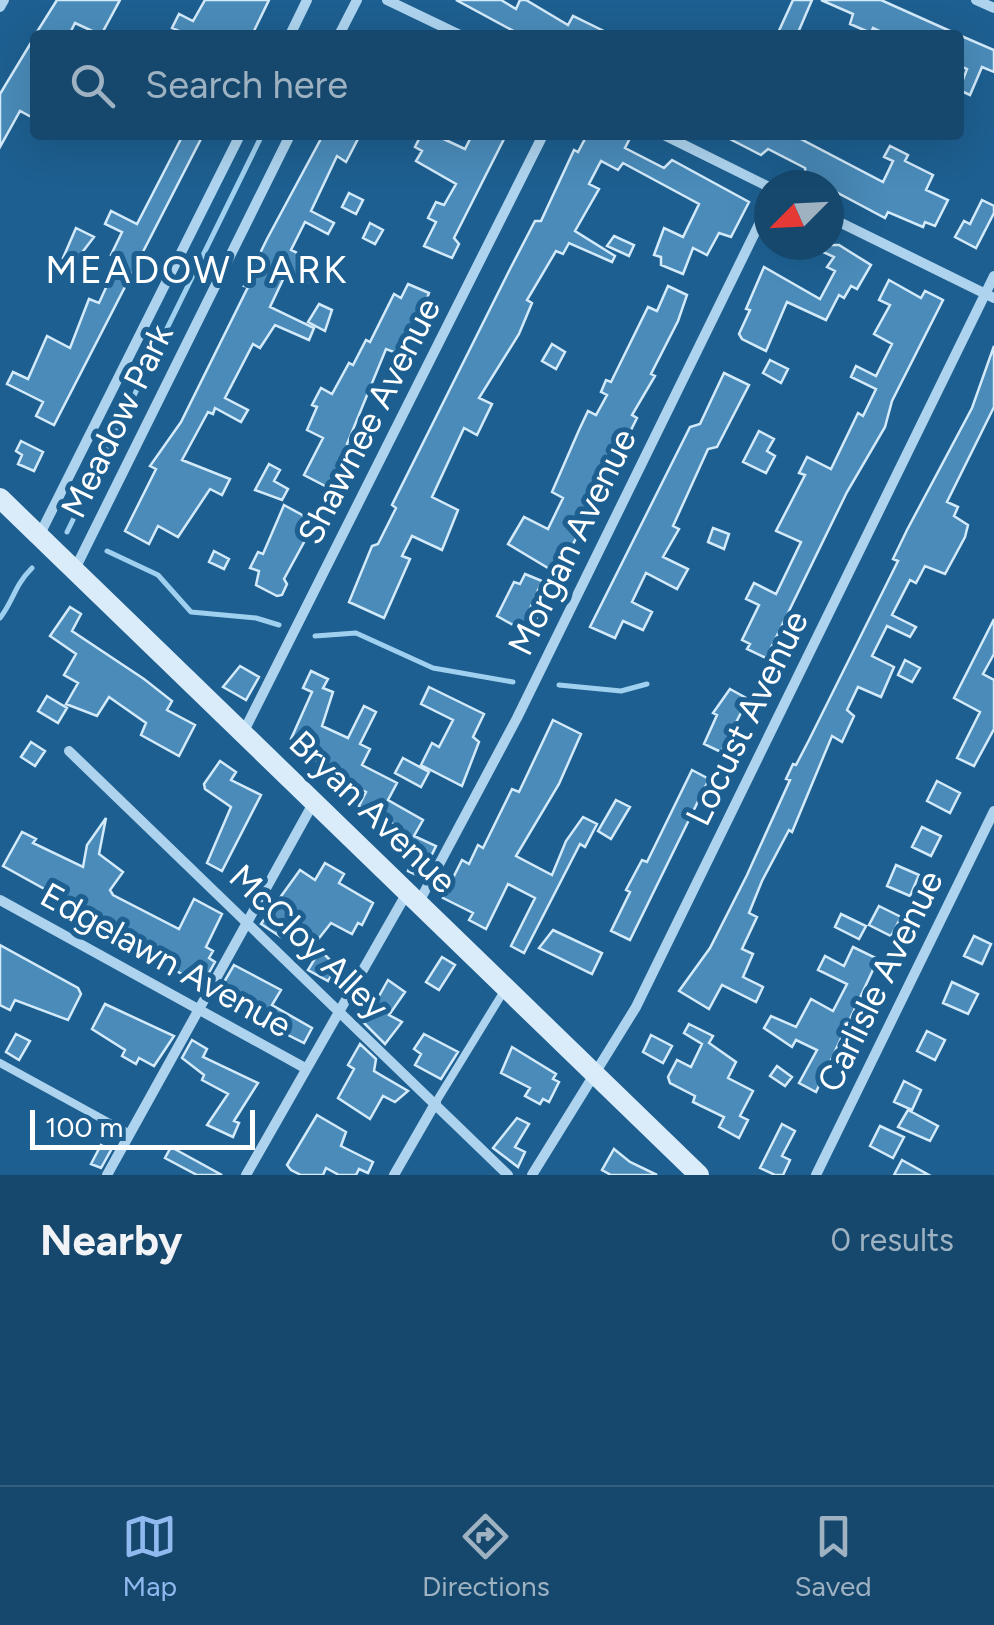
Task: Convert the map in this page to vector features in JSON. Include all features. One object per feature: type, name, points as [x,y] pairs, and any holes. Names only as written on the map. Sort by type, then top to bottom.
[{"type":"street","points":[[0,8],[4,0]]},
{"type":"street","points":[[293,30],[308,0]]},
{"type":"street","points":[[341,30],[356,0]]},
{"type":"street","points":[[387,0],[450,30]]},
{"type":"street","points":[[976,0],[994,8]]},
{"type":"street","name":"Meadow Park","points":[[38,536],[237,140]]},
{"type":"street","name":"Meadow Park","points":[[74,570],[288,140]]},
{"type":"street","name":"Shawnee Avenue","points":[[244,731],[540,140]]},
{"type":"street","points":[[674,140],[754,180]]},
{"type":"street","points":[[844,224],[989,296]]},
{"type":"street","name":"Morgan Avenue","points":[[246,1175],[305,1068],[414,897],[516,718],[754,234]]},
{"type":"street","name":"Locust Avenue","points":[[532,1175],[636,1007],[989,296],[994,276]]},
{"type":"street","name":"Bryan Avenue","points":[[0,498],[596,1075],[677,1166],[699,1175]]},
{"type":"street","name":"McCloy Alley","points":[[69,751],[508,1175]]},
{"type":"street","points":[[106,1175],[314,800]]},
{"type":"street","name":"Carlisle Avenue","points":[[816,1175],[994,811]]},
{"type":"street","name":"Edgelawn Avenue","points":[[0,900],[305,1068]]},
{"type":"street","points":[[394,1175],[436,1102]]},
{"type":"lane","points":[[436,1102],[506,988]]},
{"type":"lane","points":[[0,1063],[128,1134]]},
{"type":"building","points":[[57,0],[120,0],[104,30],[90,30],[75,23],[72,30],[38,30]]},
{"type":"building","points":[[205,0],[269,0],[254,30],[172,28],[179,14],[193,21]]},
{"type":"building","points":[[456,0],[501,0],[516,9],[520,0],[526,0],[568,25],[573,16],[602,30],[512,30]]},
{"type":"building","points":[[793,0],[812,0],[799,30],[779,30]]},
{"type":"building","points":[[821,0],[881,0],[948,30],[864,30],[850,24],[853,14]]},
{"type":"building","points":[[964,37],[994,50],[994,72],[982,67],[970,95],[964,92]]},
{"type":"building","points":[[30,44],[30,116],[20,111],[0,147],[0,94]]},
{"type":"building","points":[[180,140],[200,140],[54,425],[36,416],[43,402],[7,384],[13,372],[28,379],[47,336],[70,348],[89,299],[99,303],[119,259],[111,255],[122,232],[105,224],[111,211],[137,224]]},
{"type":"building","points":[[320,140],[357,140],[346,162],[337,156],[311,211],[334,223],[328,234],[305,222],[291,250],[320,264],[307,283],[287,271],[270,307],[314,328],[309,340],[275,325],[260,348],[253,344],[225,398],[248,410],[241,422],[215,408],[213,414],[208,412],[182,460],[230,479],[222,495],[210,489],[178,537],[158,526],[149,544],[125,531],[156,469],[150,466],[181,422],[248,287],[244,286]]},
{"type":"building","points":[[418,140],[446,140],[465,149],[470,140],[503,140],[454,238],[459,244],[452,258],[424,246],[436,222],[428,218],[436,202],[444,205],[456,184],[416,161],[422,151],[415,147]]},
{"type":"building","points":[[584,140],[629,140],[625,148],[664,168],[672,160],[749,202],[731,237],[719,233],[707,255],[693,248],[683,274],[661,265],[661,257],[654,255],[664,228],[683,237],[699,204],[623,163],[618,170],[601,161],[589,184],[599,189],[575,231],[615,256],[612,262],[569,243],[563,254],[556,251],[527,300],[532,303],[519,334],[479,398],[492,404],[477,435],[464,428],[432,497],[458,510],[442,550],[412,536],[402,556],[410,559],[384,618],[349,602],[372,546],[378,544],[396,508],[392,505],[509,271],[535,221],[541,221],[574,150],[578,152]]},
{"type":"building","points":[[732,140],[803,140],[883,182],[893,161],[884,157],[890,146],[908,155],[905,161],[933,175],[926,190],[948,200],[935,226],[925,222],[923,227],[888,212],[885,218],[844,196],[844,170],[805,170],[768,149],[761,155]]},
{"type":"building","points":[[349,193],[363,200],[356,214],[342,207]]},
{"type":"building","points":[[982,200],[994,206],[994,213],[976,248],[955,237],[964,221],[970,224]]},
{"type":"building","points":[[370,223],[383,230],[375,244],[363,238]]},
{"type":"building","points":[[76,228],[94,237],[74,263],[63,258]]},
{"type":"building","points":[[614,236],[634,245],[629,256],[607,246]]},
{"type":"building","points":[[844,248],[871,265],[857,289],[851,286],[844,298],[839,295],[826,320],[787,302],[766,351],[742,339],[739,334],[750,310],[746,309],[764,267],[820,299],[835,271],[827,267],[832,260],[844,260]]},
{"type":"building","points":[[889,280],[921,298],[925,291],[943,300],[892,401],[885,427],[847,492],[766,658],[747,649],[750,644],[742,640],[759,605],[746,599],[754,583],[776,594],[801,542],[776,531],[805,475],[799,473],[807,457],[831,469],[858,413],[863,416],[876,389],[851,377],[856,366],[876,376],[892,344],[874,334],[890,305],[879,300]]},
{"type":"building","points":[[408,284],[429,293],[420,317],[402,355],[386,349],[347,444],[350,446],[346,455],[350,457],[335,488],[329,488],[304,475],[323,438],[307,430],[317,407],[312,405],[321,388],[332,394],[349,363],[353,365],[366,340],[370,342],[394,294],[401,298]]},
{"type":"building","points":[[668,286],[687,295],[678,321],[651,374],[655,376],[632,415],[637,418],[629,434],[619,431],[602,465],[610,471],[558,574],[508,544],[524,517],[548,529],[563,498],[552,492],[588,411],[596,415],[607,395],[601,392],[606,380],[611,382],[648,307],[657,311]]},
{"type":"building","points":[[319,304],[332,310],[325,331],[308,322]]},
{"type":"building","points":[[552,344],[565,352],[556,369],[542,361]]},
{"type":"building","points":[[994,346],[994,407],[947,502],[958,507],[954,516],[968,525],[965,537],[945,574],[925,566],[916,583],[910,580],[892,615],[916,627],[910,637],[887,626],[872,656],[894,667],[881,697],[858,687],[847,710],[854,716],[842,742],[832,736],[792,832],[789,830],[762,881],[749,913],[757,917],[742,949],[753,954],[743,977],[763,987],[756,1002],[722,985],[709,1009],[679,991],[710,948],[747,875],[790,780],[786,779],[793,764],[796,765],[809,740],[898,561],[893,559],[907,530],[972,408]]},
{"type":"building","points":[[770,360],[788,369],[781,383],[763,373]]},
{"type":"building","points":[[724,373],[749,385],[717,447],[708,449],[673,526],[679,529],[663,557],[688,569],[677,589],[646,573],[632,602],[652,612],[643,630],[623,621],[615,638],[590,627],[690,427],[700,424]]},
{"type":"building","points":[[759,431],[774,439],[767,451],[775,456],[766,473],[743,462]]},
{"type":"building","points":[[21,441],[43,452],[34,471],[18,464],[22,455],[16,451]]},
{"type":"building","points":[[269,464],[280,470],[274,481],[288,489],[282,500],[255,490]]},
{"type":"building","points":[[284,505],[315,522],[284,579],[287,584],[282,595],[277,596],[256,585],[259,571],[250,568],[258,552],[263,554]]},
{"type":"building","points":[[713,528],[729,534],[724,549],[708,542]]},
{"type":"building","points":[[214,551],[229,559],[224,569],[209,562]]},
{"type":"building","points":[[525,574],[542,581],[529,611],[538,615],[529,634],[497,616],[514,582],[520,584]]},
{"type":"building","points":[[70,607],[81,614],[72,631],[144,679],[172,701],[167,710],[195,725],[179,756],[141,735],[146,723],[109,697],[97,716],[66,704],[78,683],[64,675],[76,654],[50,636]]},
{"type":"building","points":[[994,619],[994,654],[983,674],[994,680],[994,729],[974,766],[957,758],[980,712],[954,698]]},
{"type":"building","points":[[905,660],[920,668],[912,682],[898,675]]},
{"type":"building","points":[[240,666],[259,677],[246,700],[223,687]]},
{"type":"building","points":[[311,671],[328,679],[323,688],[333,692],[322,726],[348,738],[364,706],[376,712],[360,744],[370,749],[362,765],[397,783],[388,800],[423,820],[414,836],[436,846],[421,877],[408,871],[413,857],[391,845],[397,826],[359,806],[366,792],[336,777],[337,771],[316,761],[317,752],[291,739],[312,692],[303,688]]},
{"type":"building","points":[[429,687],[484,714],[473,737],[479,742],[462,786],[421,765],[432,743],[439,747],[453,720],[421,704]]},
{"type":"building","points":[[730,689],[748,699],[721,752],[704,744],[717,715],[713,713]]},
{"type":"building","points":[[47,696],[67,708],[58,723],[38,711]]},
{"type":"building","points":[[553,720],[581,734],[559,784],[516,856],[552,875],[566,841],[583,817],[597,824],[585,847],[580,844],[524,953],[511,946],[535,898],[508,884],[486,929],[469,920],[473,913],[443,898],[462,860],[469,864],[478,845],[483,848],[512,789],[519,792]]},
{"type":"building","points":[[31,742],[45,751],[35,766],[21,757]]},
{"type":"building","points":[[403,758],[429,772],[421,787],[395,773]]},
{"type":"building","points":[[220,761],[236,772],[231,780],[261,795],[222,871],[207,863],[231,807],[205,789],[204,784]]},
{"type":"building","points":[[692,770],[709,779],[630,940],[611,931],[630,892],[626,890],[642,860],[647,862]]},
{"type":"building","points":[[937,781],[960,793],[950,813],[927,801]]},
{"type":"building","points":[[616,800],[630,807],[611,839],[598,831]]},
{"type":"building","points":[[106,818],[99,854],[123,872],[110,890],[113,895],[179,929],[194,899],[222,914],[206,947],[213,951],[209,958],[215,962],[202,985],[131,946],[134,941],[104,922],[3,866],[22,832],[36,839],[33,843],[83,867],[87,845]]},
{"type":"building","points":[[922,827],[941,836],[931,856],[912,847]]},
{"type":"building","points":[[325,863],[344,874],[339,883],[373,903],[362,925],[358,923],[352,934],[331,923],[316,942],[290,923],[281,937],[261,924],[300,870],[315,880]]},
{"type":"building","points":[[896,865],[919,875],[910,896],[887,886]]},
{"type":"building","points":[[879,906],[901,917],[891,936],[869,925]]},
{"type":"building","points":[[841,914],[866,926],[859,939],[835,927]]},
{"type":"building","points":[[553,930],[602,953],[592,974],[539,948]]},
{"type":"building","points":[[974,936],[991,944],[982,964],[964,956]]},
{"type":"building","points":[[0,945],[78,988],[81,994],[68,1020],[15,1000],[10,1010],[0,1005]]},
{"type":"building","points":[[853,947],[878,959],[816,1092],[799,1083],[817,1050],[796,1040],[792,1047],[764,1028],[771,1016],[796,1027],[811,999],[833,1011],[847,984],[818,970],[825,956],[844,966]]},
{"type":"building","points":[[320,950],[337,967],[328,981],[308,970]]},
{"type":"building","points":[[442,957],[455,965],[439,990],[426,982]]},
{"type":"building","points":[[234,965],[281,990],[272,1005],[312,1028],[304,1043],[282,1032],[281,1025],[241,1000],[236,1006],[217,994]]},
{"type":"building","points":[[388,980],[405,992],[389,1015],[402,1022],[385,1044],[364,1023]]},
{"type":"building","points":[[952,982],[978,994],[968,1014],[943,1003]]},
{"type":"building","points":[[105,1004],[174,1036],[154,1066],[139,1058],[136,1064],[122,1056],[125,1050],[92,1029]]},
{"type":"building","points":[[689,1024],[713,1036],[709,1043],[736,1062],[728,1078],[753,1091],[740,1116],[748,1120],[739,1138],[719,1127],[724,1117],[693,1102],[695,1096],[670,1083],[668,1077],[677,1060],[691,1067],[702,1044],[684,1033]]},
{"type":"building","points":[[927,1031],[945,1040],[935,1060],[917,1051]]},
{"type":"building","points":[[16,1034],[30,1041],[19,1060],[6,1052]]},
{"type":"building","points":[[424,1034],[458,1052],[441,1079],[415,1065],[421,1054],[414,1049]]},
{"type":"building","points":[[651,1035],[672,1046],[663,1063],[643,1052]]},
{"type":"building","points":[[192,1040],[207,1049],[203,1057],[258,1083],[234,1121],[239,1123],[233,1137],[207,1125],[228,1094],[202,1080],[204,1075],[182,1058]]},
{"type":"building","points":[[360,1044],[376,1059],[374,1071],[408,1091],[395,1102],[383,1096],[370,1119],[338,1098],[354,1069],[348,1065]]},
{"type":"building","points":[[512,1047],[556,1074],[553,1079],[559,1082],[549,1102],[543,1099],[540,1104],[525,1096],[530,1088],[501,1073]]},
{"type":"building","points":[[777,1066],[792,1077],[785,1086],[770,1076]]},
{"type":"building","points":[[904,1081],[921,1090],[912,1110],[894,1102]]},
{"type":"building","points":[[908,1110],[938,1126],[930,1141],[898,1127]]},
{"type":"building","points":[[317,1115],[346,1132],[341,1146],[373,1162],[368,1173],[359,1169],[356,1175],[339,1175],[326,1168],[323,1175],[301,1175],[291,1170],[287,1165]]},
{"type":"building","points":[[517,1118],[529,1124],[515,1147],[525,1152],[518,1167],[493,1148]]},
{"type":"building","points":[[782,1124],[795,1131],[782,1156],[790,1160],[783,1175],[775,1175],[760,1168]]},
{"type":"building","points":[[880,1126],[904,1137],[893,1158],[870,1146]]},
{"type":"building","points":[[101,1145],[111,1150],[101,1168],[91,1164]]},
{"type":"building","points":[[171,1147],[222,1175],[197,1175],[165,1158]]},
{"type":"building","points":[[614,1149],[657,1175],[611,1175],[602,1170]]},
{"type":"building","points":[[902,1160],[929,1175],[894,1175]]},
{"type":"waterway","points":[[67,532],[260,140]]},
{"type":"waterway","points":[[107,551],[158,575],[191,612],[256,618],[279,625]]},
{"type":"waterway","points":[[0,618],[32,568]]},
{"type":"waterway","points":[[315,636],[356,633],[433,668],[513,682]]},
{"type":"waterway","points":[[559,685],[621,691],[647,684]]},
{"type":"district","name":"MEADOW PARK","points":[[197,270]]}]
